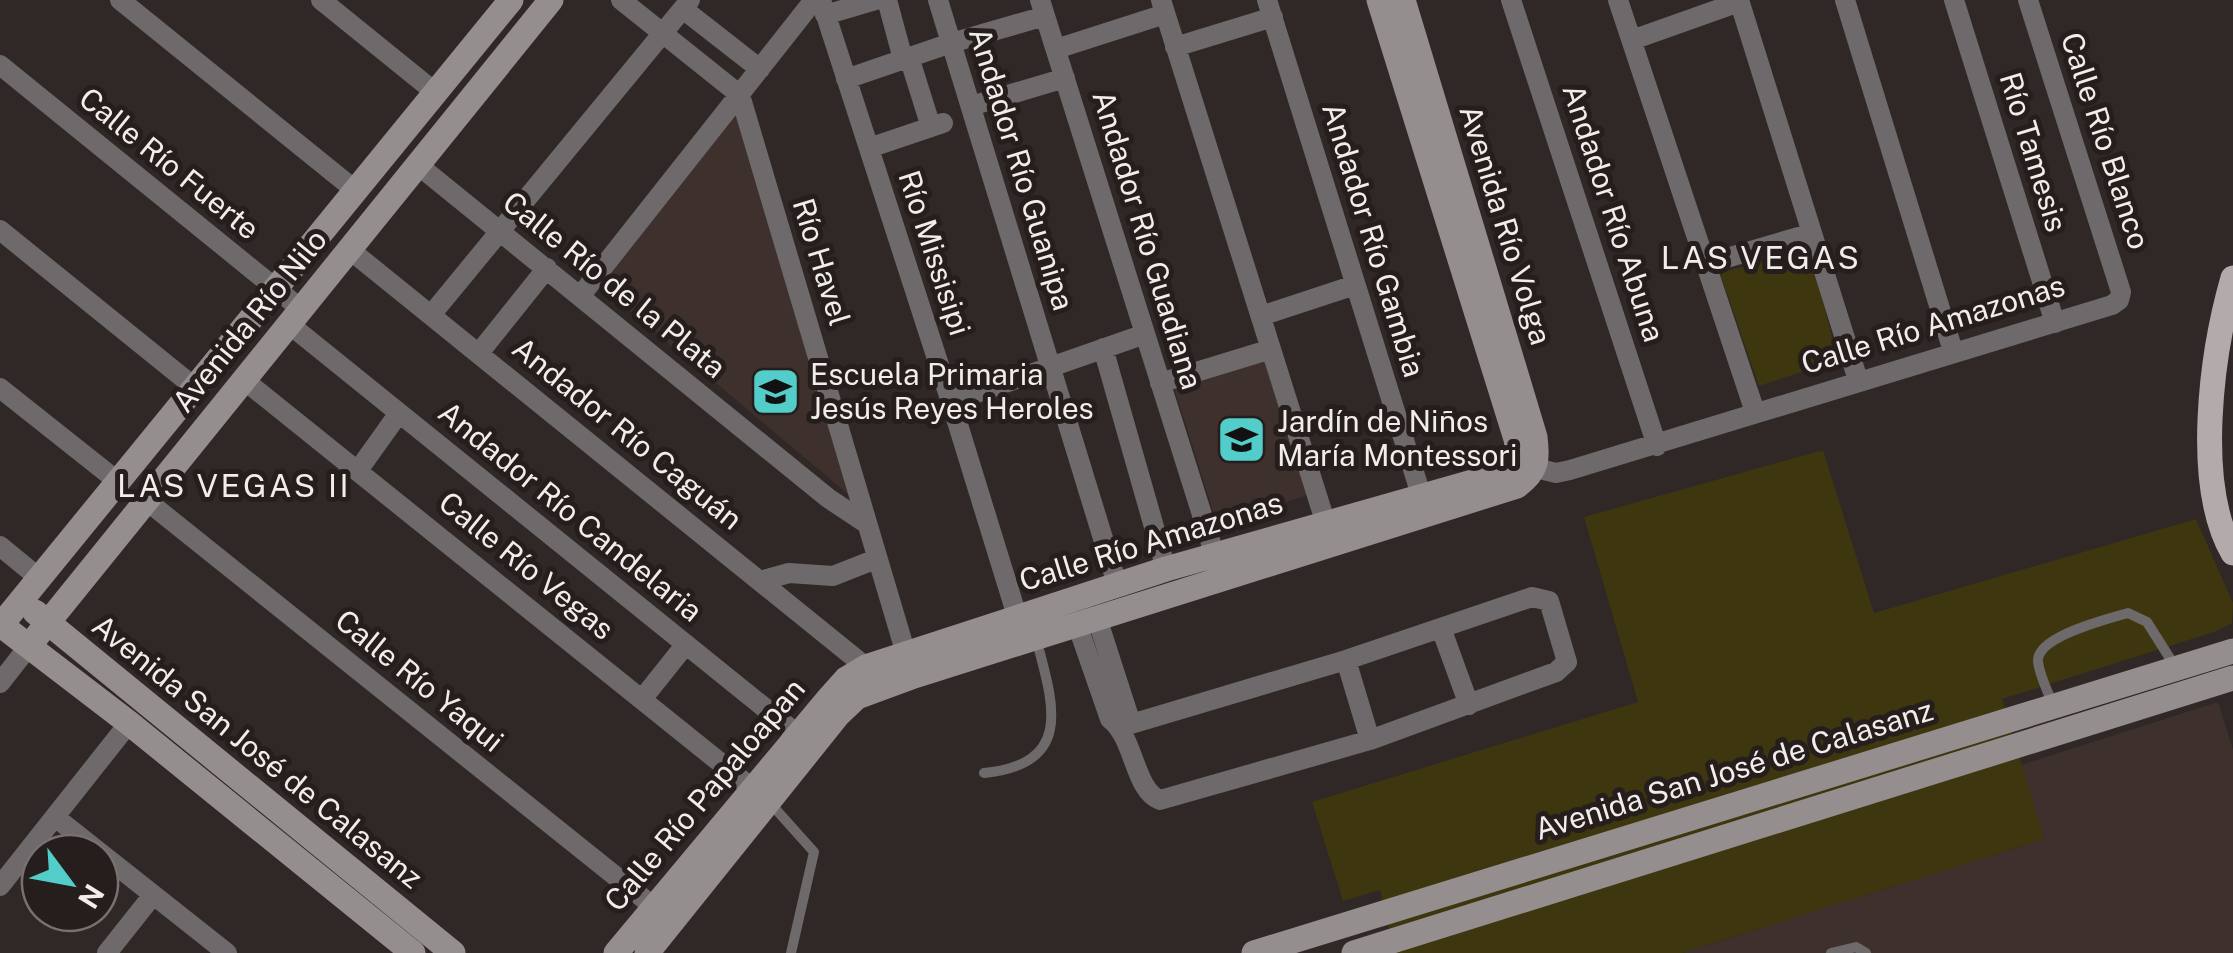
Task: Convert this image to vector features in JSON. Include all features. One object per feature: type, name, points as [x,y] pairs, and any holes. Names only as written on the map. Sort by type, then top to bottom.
[{"type":"main road","points":[[2233,278],[2219,332],[2211,452],[2216,506],[2233,553]]},
{"type":"street","points":[[120,0],[356,190]]},
{"type":"street","points":[[321,0],[436,93]]},
{"type":"street","name":"Avenida Río Nilo","points":[[0,625],[511,0]]},
{"type":"street","name":"Avenida Río Nilo","points":[[0,683],[552,0]]},
{"type":"street","points":[[621,0],[740,96]]},
{"type":"street","points":[[581,295],[760,69],[820,5],[876,0]]},
{"type":"street","points":[[869,148],[937,125],[906,58],[886,0]]},
{"type":"street","name":"Andador Río Guanipa","points":[[938,0],[1116,584]]},
{"type":"street","name":"Avenida Río Volga","points":[[1379,0],[1525,465],[1538,460],[1535,437],[1402,0]]},
{"type":"street","name":"Andador Río Abuna","points":[[1511,0],[1657,446]]},
{"type":"street","points":[[1618,0],[1756,412]]},
{"type":"street","points":[[1845,0],[1953,352]]},
{"type":"street","name":"Río Tamesis","points":[[1954,0],[2054,323]]},
{"type":"street","name":"Calle Río Blanco","points":[[2028,0],[2121,292],[2119,300]]},
{"type":"street","points":[[1632,40],[1739,1],[1858,380]]},
{"type":"street","points":[[431,315],[686,5],[760,69]]},
{"type":"street","name":"Río Missisipi","points":[[820,5],[1026,631]]},
{"type":"street","points":[[1056,49],[1163,7],[1326,524]]},
{"type":"street","points":[[846,78],[1043,8]]},
{"type":"street","name":"Andador Río Guadiana","points":[[1043,8],[1215,556]]},
{"type":"street","points":[[1175,47],[1270,8]]},
{"type":"street","name":"Andador Río Gambia","points":[[1270,8],[1422,498]]},
{"type":"street","name":"Calle Río Fuerte","points":[[0,65],[275,288],[295,317]]},
{"type":"street","points":[[971,106],[1065,78]]},
{"type":"street","name":"Río Havel","points":[[740,96],[909,664]]},
{"type":"street","name":"Calle Río de la Plata","points":[[418,165],[828,498],[867,524]]},
{"type":"street","points":[[0,230],[193,386]]},
{"type":"street","points":[[1706,264],[1812,233]]},
{"type":"street","name":"Andador Río Caguán","points":[[350,250],[760,581],[856,681]]},
{"type":"street","points":[[478,353],[547,268]]},
{"type":"street","points":[[1261,316],[1355,285]]},
{"type":"street","name":"Calle Río Amazonas","points":[[856,681],[1026,631],[1087,621],[1326,524],[1525,465],[1556,473],[1657,446],[2119,300]]},
{"type":"street","name":"Andador Río Candelaria","points":[[295,317],[399,413],[806,741]]},
{"type":"street","points":[[951,402],[1145,334]]},
{"type":"street","points":[[1104,348],[1166,569]]},
{"type":"street","points":[[1160,382],[1271,349]]},
{"type":"street","name":"Calle Río Vegas","points":[[244,380],[761,795]]},
{"type":"street","points":[[0,388],[116,480]]},
{"type":"street","points":[[358,469],[399,413]]},
{"type":"street","name":"Calle Río Amazonas","points":[[1026,631],[1116,584],[1166,569],[1215,556],[1249,558],[1517,486],[1525,465]]},
{"type":"street","name":"Calle Río Yaqui","points":[[147,500],[654,907]]},
{"type":"street","points":[[0,546],[39,578]]},
{"type":"street","points":[[760,581],[789,573],[834,576],[876,559]]},
{"type":"street","points":[[1087,621],[1110,719],[1121,727],[1148,794],[1160,800],[1370,740],[1563,669],[1567,662],[1549,601],[1532,597],[1346,660],[1121,727]]},
{"type":"street","name":"Avenida San José de Calasanz","points":[[20,601],[453,953]]},
{"type":"street","name":"Avenida San José de Calasanz","points":[[0,625],[129,723],[413,953]]},
{"type":"street","points":[[1441,628],[1470,704]]},
{"type":"street","points":[[643,698],[686,644]]},
{"type":"street","name":"Avenida San José de Calasanz","points":[[1368,951],[2064,730],[2180,681],[2233,651]]},
{"type":"street","points":[[1346,660],[1370,740]]},
{"type":"street","name":"Avenida San José de Calasanz","points":[[1254,953],[2054,706],[2180,681],[2233,678]]},
{"type":"street","name":"Calle Río Papaloapan","points":[[616,953],[654,907],[761,795],[856,681]]},
{"type":"street","points":[[0,886],[129,723]]},
{"type":"street","name":"Calle Río Papaloapan","points":[[647,953],[761,795]]},
{"type":"street","points":[[56,817],[227,953]]},
{"type":"street","points":[[1613,842],[1622,869]]},
{"type":"street","points":[[107,953],[153,895]]},
{"type":"street","points":[[1365,918],[1368,951]]},
{"type":"lane","points":[[2064,730],[2038,660],[2041,650],[2064,634],[2128,613],[2137,614],[2147,622],[2180,681]]},
{"type":"lane","points":[[984,773],[1014,769],[1034,758],[1047,740],[1052,716],[1049,688],[1026,631]]},
{"type":"lane","points":[[761,795],[814,852],[791,953]]},
{"type":"lane","points":[[1830,953],[1856,947],[1866,953]]},
{"type":"shaded area","name":"Escuela Primaria Jesús Reyes Heroles","points":[[740,108],[855,500],[598,284]]},
{"type":"shaded area","points":[[1809,248],[1838,360],[1759,386],[1720,273]]},
{"type":"shaded area","name":"Jardín de Niños María Montessori","points":[[1267,354],[1311,494],[1217,524],[1173,384]]},
{"type":"shaded area","points":[[1823,450],[1874,613],[2196,519],[2233,603],[2232,623],[2002,699],[2044,839],[1682,953],[1395,953],[1380,890],[1343,901],[1312,802],[1638,702],[1584,517]]},
{"type":"shaded area","points":[[2218,702],[2233,750],[2233,953],[1682,953],[2044,839],[2021,765]]},
{"type":"place","name":"Escuela Primaria Jesús Reyes Heroles","points":[[775,392]]},
{"type":"place","name":"Jardín de Niños María Montessori","points":[[1242,439]]},
{"type":"district","name":"LAS VEGAS","points":[[1761,258]]},
{"type":"district","name":"LAS VEGAS II","points":[[234,486]]}]
